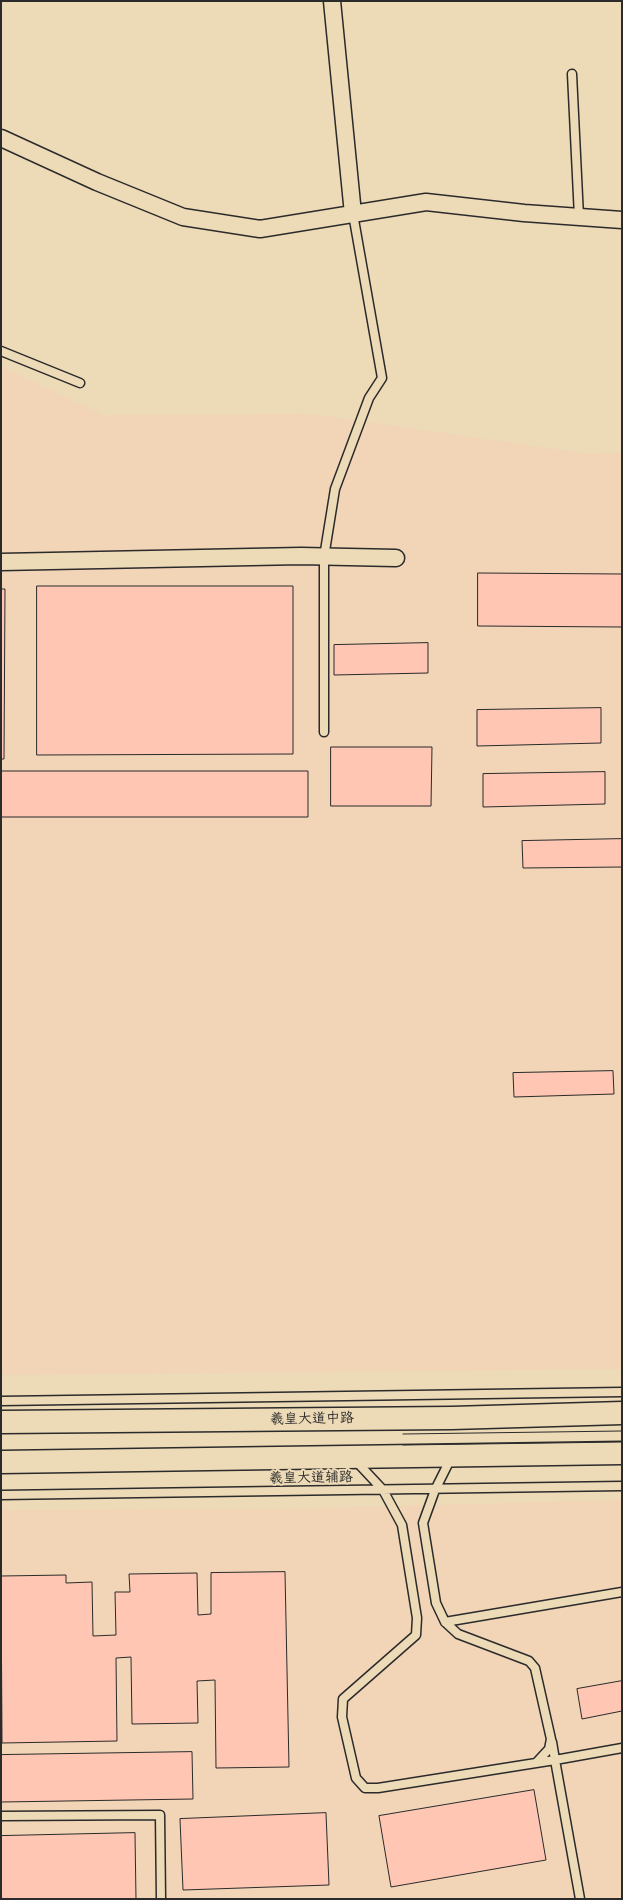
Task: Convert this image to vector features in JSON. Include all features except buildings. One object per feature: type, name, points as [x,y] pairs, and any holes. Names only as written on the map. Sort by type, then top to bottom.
[{"type":"main road","name":"羲皇大道中路","points":[[1,1422],[452,1418],[622,1413]]},
{"type":"main road","points":[[1,1462],[622,1453]]},
{"type":"street","points":[[332,1],[353,214]]},
{"type":"street","points":[[1,138],[97,182],[183,217],[260,229],[426,202],[622,220]]},
{"type":"street","points":[[1,562],[324,557],[396,558]]},
{"type":"lane","points":[[572,74],[578,217]]},
{"type":"lane","points":[[324,732],[324,557],[335,489],[369,398],[382,378],[353,214]]},
{"type":"lane","points":[[1,351],[80,383]]},
{"type":"lane","points":[[1,1401],[622,1392]]},
{"type":"lane","points":[[452,1455],[423,1523],[436,1603],[445,1622],[458,1634],[528,1661],[535,1668],[551,1739],[580,1899]]},
{"type":"lane","points":[[351,1457],[383,1490],[402,1525],[417,1618],[416,1635],[343,1699],[342,1717],[356,1778],[366,1788],[378,1788],[622,1748]]},
{"type":"lane","name":"羲皇大道辅路","points":[[1,1495],[436,1490],[622,1486]]},
{"type":"lane","points":[[445,1622],[622,1592]]},
{"type":"lane","points":[[536,1763],[549,1749],[551,1739]]},
{"type":"lane","points":[[1,1816],[160,1814],[161,1899]]},
{"type":"shaded area","points":[[1,366],[103,415],[312,414],[588,454],[622,453],[622,1369],[1,1375]]},
{"type":"shaded area","points":[[622,1500],[622,1899],[1,1899],[1,1510],[286,1509]]},
{"type":"tram line","points":[[403,1434],[622,1431]]},
{"type":"tram line","points":[[403,1445],[622,1442]]}]
